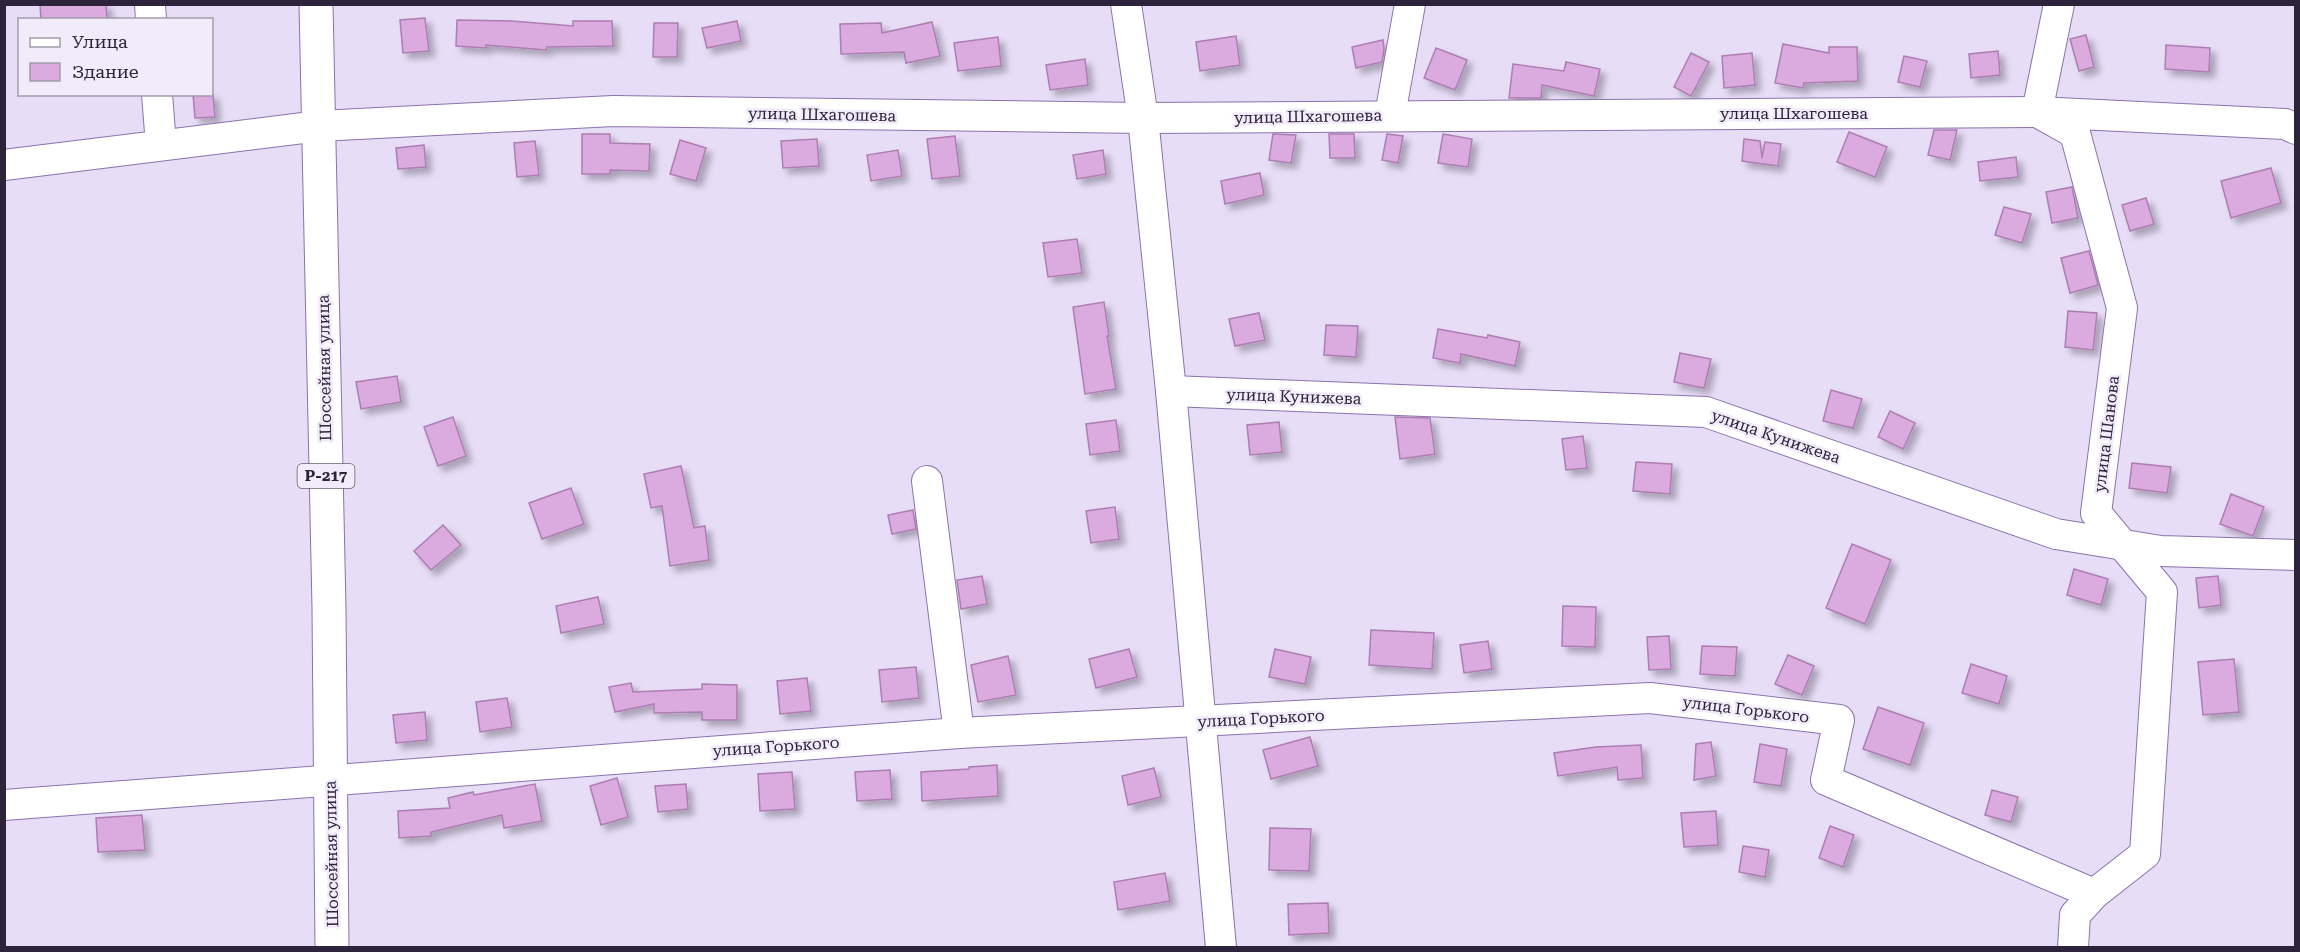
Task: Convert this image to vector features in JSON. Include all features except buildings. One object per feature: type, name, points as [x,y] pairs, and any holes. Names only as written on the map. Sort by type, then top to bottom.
[{"type":"highway","name":"Шоссейная улица","points":[[316,4],[329,608],[332,948]]},
{"type":"street","points":[[1126,4],[1143,118],[1171,391],[1221,948]]},
{"type":"street","points":[[1390,115],[1410,4]]},
{"type":"street","points":[[2037,112],[2059,4]]},
{"type":"street","points":[[157,96],[161,145]]},
{"type":"street","name":"улица Шхагошева","points":[[4,165],[319,126],[613,111],[1143,118],[2037,112],[2285,124],[2295,129]]},
{"type":"street","name":"улица Шанова","points":[[2037,112],[2074,133],[2122,308],[2096,513],[2162,592],[2145,854],[2094,894],[2075,915],[2073,948]]},
{"type":"street","name":"улица Кунижева","points":[[1171,391],[1706,412],[2056,534],[2161,551],[2295,555]]},
{"type":"street","points":[[927,481],[959,733]]},
{"type":"street","name":"улица Горького","points":[[4,805],[959,733],[1650,698],[1839,720],[1826,780],[2094,894]]}]
